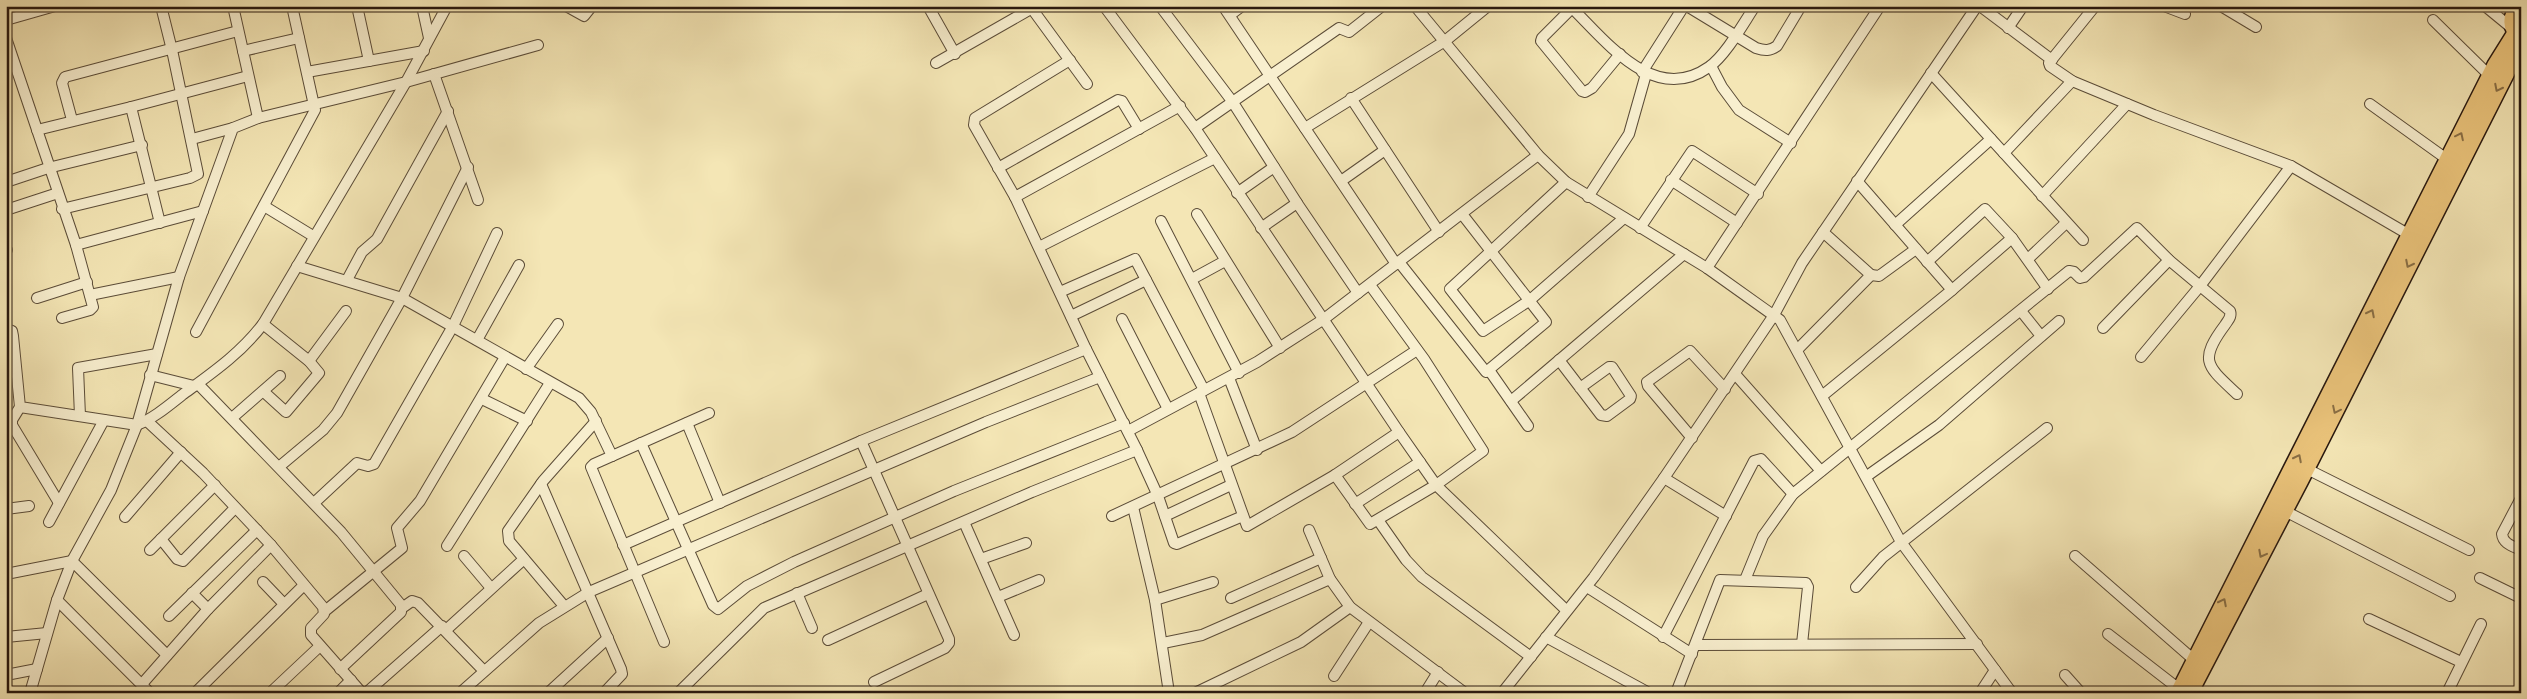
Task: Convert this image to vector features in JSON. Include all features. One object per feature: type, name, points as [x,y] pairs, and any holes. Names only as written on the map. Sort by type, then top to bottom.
[{"type":"highway","points":[[2182,692],[2194,660],[2416,238],[2517,36],[2513,8]]},
{"type":"highway","points":[[2182,692],[2285,511],[2307,468],[2416,238],[2448,160],[2490,76],[2517,36]]},
{"type":"street","points":[[6,20],[55,6]]},
{"type":"street","points":[[144,6],[152,6]]},
{"type":"street","points":[[62,209],[190,178],[198,174],[161,6]]},
{"type":"street","points":[[233,6],[258,118]]},
{"type":"street","points":[[196,332],[315,110],[292,6]]},
{"type":"street","points":[[357,6],[369,61]]},
{"type":"street","points":[[422,6],[429,38]]},
{"type":"street","points":[[142,423],[196,385],[243,348],[263,324],[424,51],[447,6]]},
{"type":"street","points":[[566,6],[584,16],[592,6]]},
{"type":"street","points":[[928,6],[955,54]]},
{"type":"street","points":[[1104,6],[1180,106],[1436,484],[1566,610]]},
{"type":"street","points":[[1160,6],[1232,101],[1297,203],[1358,293]]},
{"type":"street","points":[[1223,6],[1268,75],[1398,263],[1486,372],[1546,322],[1462,214]]},
{"type":"street","points":[[1230,15],[1242,6]]},
{"type":"street","points":[[1195,128],[1268,75],[1339,28],[1349,32],[1382,6]]},
{"type":"street","points":[[1415,6],[1538,155],[1566,182],[1588,198],[1707,268],[1774,315],[1785,327],[1901,542],[2012,693]]},
{"type":"street","points":[[1305,128],[1445,41],[1488,6]]},
{"type":"street","points":[[1588,198],[1629,134],[1644,73],[1685,6],[1756,48],[1771,50],[1777,46],[1801,6]]},
{"type":"street","points":[[1620,54],[1592,88],[1585,92],[1541,41],[1542,38],[1576,9],[1620,54],[1644,73],[1673,80],[1686,78],[1711,66],[1736,35],[1755,6]]},
{"type":"street","points":[[1707,268],[1736,223],[1758,194],[1880,6]]},
{"type":"street","points":[[1506,692],[1546,636],[1586,587],[1692,438],[1774,315],[1802,263],[1978,6],[2052,60]]},
{"type":"street","points":[[2008,28],[2023,6]]},
{"type":"street","points":[[2164,6],[2185,14]]},
{"type":"street","points":[[2221,6],[2256,27]]},
{"type":"street","points":[[2485,6],[2517,36]]},
{"type":"street","points":[[936,64],[1033,7],[1087,84]]},
{"type":"street","points":[[2094,7],[2052,60],[2050,66],[2072,81],[2127,104],[2291,166],[2416,238]]},
{"type":"street","points":[[2433,20],[2490,76]]},
{"type":"street","points":[[72,120],[62,83],[66,77],[238,32]]},
{"type":"street","points":[[6,38],[48,168],[76,245],[90,295],[92,309],[62,318]]},
{"type":"street","points":[[243,51],[299,38]]},
{"type":"street","points":[[192,140],[233,128],[258,118],[406,82],[538,45]]},
{"type":"street","points":[[307,72],[424,51]]},
{"type":"street","points":[[1070,60],[975,118],[974,124],[1015,197],[1086,349],[1126,427],[1158,496],[1174,542],[1177,544],[1243,516]]},
{"type":"street","points":[[1711,66],[1722,87],[1739,110],[1791,143]]},
{"type":"street","points":[[1931,73],[2066,224],[2083,240]]},
{"type":"street","points":[[434,74],[478,200]]},
{"type":"street","points":[[37,130],[72,120],[131,108],[248,76]]},
{"type":"street","points":[[2004,153],[2072,81]]},
{"type":"street","points":[[1351,98],[1439,232]]},
{"type":"street","points":[[998,168],[1118,100],[1122,101],[1139,129]]},
{"type":"street","points":[[2042,196],[2127,104]]},
{"type":"street","points":[[2370,104],[2448,160]]},
{"type":"street","points":[[1015,197],[1180,106]]},
{"type":"street","points":[[131,108],[142,145],[160,223]]},
{"type":"street","points":[[348,280],[362,252],[376,239],[448,111]]},
{"type":"street","points":[[30,693],[57,600],[72,562],[111,490],[142,423],[150,375],[179,277],[233,128]]},
{"type":"street","points":[[1895,224],[1991,139]]},
{"type":"street","points":[[6,182],[48,168],[142,145]]},
{"type":"street","points":[[1341,182],[1385,150]]},
{"type":"street","points":[[1640,228],[1692,151],[1758,194]]},
{"type":"street","points":[[641,443],[712,605],[718,609],[747,586],[894,518],[963,488],[1126,427],[1168,409],[1234,375],[1324,319],[1538,155]]},
{"type":"street","points":[[1039,247],[1215,158]]},
{"type":"street","points":[[2141,357],[2200,286],[2291,166]]},
{"type":"street","points":[[280,466],[329,424],[402,298],[468,167]]},
{"type":"street","points":[[1237,192],[1274,167]]},
{"type":"street","points":[[1671,180],[1736,223]]},
{"type":"street","points":[[1857,181],[1952,290]]},
{"type":"street","points":[[1566,182],[1450,289],[1483,331],[1530,300],[1624,218]]},
{"type":"street","points":[[6,210],[58,193]]},
{"type":"street","points":[[1261,228],[1297,203]]},
{"type":"street","points":[[264,206],[314,236]]},
{"type":"street","points":[[1927,262],[1985,209],[2012,238],[2048,289]]},
{"type":"street","points":[[76,245],[203,211]]},
{"type":"street","points":[[1197,214],[1280,348]]},
{"type":"street","points":[[1161,221],[1192,279],[1234,375],[1257,450]]},
{"type":"street","points":[[2028,259],[2066,224]]},
{"type":"street","points":[[1746,580],[1763,536],[1777,513],[1793,494],[2069,271],[2082,278],[2084,277],[2137,228],[2169,260],[2231,314],[2211,344],[2208,360],[2218,377],[2237,394]]},
{"type":"street","points":[[314,503],[357,463],[368,466],[374,464],[454,326],[497,232]]},
{"type":"street","points":[[1823,232],[1871,275],[1879,276],[1916,249]]},
{"type":"street","points":[[1822,396],[1952,290],[2012,238]]},
{"type":"street","points":[[1510,401],[1684,254]]},
{"type":"street","points":[[1060,292],[1132,259],[1137,261],[1201,392],[1224,466],[1246,524],[1250,525],[1335,475],[1399,432]]},
{"type":"street","points":[[2103,328],[2169,260]]},
{"type":"street","points":[[1192,279],[1225,261]]},
{"type":"street","points":[[478,340],[520,265]]},
{"type":"street","points":[[297,266],[402,298],[454,326],[586,404],[612,456]]},
{"type":"street","points":[[1798,349],[1871,275]]},
{"type":"street","points":[[90,295],[179,277]]},
{"type":"street","points":[[1071,316],[1146,280]]},
{"type":"street","points":[[37,298],[87,282]]},
{"type":"street","points":[[1335,475],[1368,523],[1378,520],[1436,484],[1483,451],[1417,350],[1370,284]]},
{"type":"street","points":[[309,361],[346,311]]},
{"type":"street","points":[[2021,311],[2041,336]]},
{"type":"street","points":[[1122,319],[1168,409]]},
{"type":"street","points":[[1867,476],[1939,425],[2059,321]]},
{"type":"street","points":[[263,324],[309,361],[320,373],[288,411],[282,410],[264,392]]},
{"type":"street","points":[[526,369],[558,324]]},
{"type":"street","points":[[6,329],[12,332],[13,336],[20,407],[12,420],[12,425],[59,503]]},
{"type":"street","points":[[623,545],[860,441],[1086,349]]},
{"type":"street","points":[[1112,516],[1224,466],[1292,432],[1368,384],[1417,350]]},
{"type":"street","points":[[1692,438],[1648,386],[1647,382],[1690,352],[1725,389]]},
{"type":"street","points":[[80,416],[78,368],[157,354]]},
{"type":"street","points":[[505,357],[482,399],[420,501],[396,528],[402,548],[325,610],[311,630],[311,635],[340,669],[364,693],[444,628],[524,559]]},
{"type":"street","points":[[1558,360],[1580,388],[1604,416],[1630,400],[1632,396],[1612,368],[1609,367],[1580,388]]},
{"type":"street","points":[[1489,370],[1528,426]]},
{"type":"street","points":[[1735,374],[1821,471]]},
{"type":"street","points":[[150,375],[196,385],[232,418],[280,466],[341,532],[402,608]]},
{"type":"street","points":[[232,418],[264,392],[280,376]]},
{"type":"street","points":[[460,693],[539,623],[589,592],[1100,376]]},
{"type":"street","points":[[447,546],[550,383]]},
{"type":"street","points":[[6,392],[18,389]]},
{"type":"street","points":[[482,399],[527,421]]},
{"type":"street","points":[[20,407],[104,420],[142,423],[181,452],[214,485],[272,545],[325,610]]},
{"type":"street","points":[[664,642],[591,470],[594,464],[709,413]]},
{"type":"street","points":[[49,522],[104,420]]},
{"type":"street","points":[[564,606],[509,541],[508,531],[541,484],[596,421]]},
{"type":"street","points":[[687,423],[720,503]]},
{"type":"street","points":[[1856,587],[1868,571],[1901,542],[2047,428]]},
{"type":"street","points":[[860,441],[949,643],[945,648],[874,682]]},
{"type":"street","points":[[678,693],[755,615],[797,593],[1137,450]]},
{"type":"street","points":[[125,517],[181,452]]},
{"type":"street","points":[[1663,637],[1756,459],[1761,460],[1793,494]]},
{"type":"street","points":[[1355,504],[1420,462]]},
{"type":"street","points":[[2307,468],[2469,550]]},
{"type":"street","points":[[1664,478],[1726,516]]},
{"type":"street","points":[[541,484],[589,592],[622,674],[604,693]]},
{"type":"street","points":[[150,550],[214,485]]},
{"type":"street","points":[[1165,516],[1231,485]]},
{"type":"street","points":[[2521,498],[2502,534],[2503,539],[2507,543],[2521,550]]},
{"type":"street","points":[[6,509],[29,506]]},
{"type":"street","points":[[1133,507],[1155,600],[1169,693]]},
{"type":"street","points":[[161,539],[177,559],[183,561],[235,508]]},
{"type":"street","points":[[2285,511],[2450,596]]},
{"type":"street","points":[[1378,520],[1406,560],[1422,577],[1530,657]]},
{"type":"street","points":[[964,522],[1014,635]]},
{"type":"street","points":[[169,616],[257,530]]},
{"type":"street","points":[[1309,530],[1330,579],[1350,607],[1465,693]]},
{"type":"street","points":[[981,559],[1026,543]]},
{"type":"street","points":[[142,684],[208,609],[272,545]]},
{"type":"street","points":[[464,556],[491,588]]},
{"type":"street","points":[[2075,556],[2194,660]]},
{"type":"street","points":[[1231,598],[1321,558]]},
{"type":"street","points":[[6,574],[72,562]]},
{"type":"street","points":[[72,562],[167,655]]},
{"type":"street","points":[[2480,578],[2521,598]]},
{"type":"street","points":[[1163,644],[1202,635],[1330,579]]},
{"type":"street","points":[[998,597],[1039,580]]},
{"type":"street","points":[[1676,693],[1720,580],[1806,583],[1808,586],[1802,644]]},
{"type":"street","points":[[262,582],[284,604]]},
{"type":"street","points":[[1155,600],[1213,582]]},
{"type":"street","points":[[195,693],[304,586]]},
{"type":"street","points":[[1586,587],[1663,637],[1694,650],[1802,644],[1977,644]]},
{"type":"street","points":[[192,593],[208,609]]},
{"type":"street","points":[[797,593],[812,628]]},
{"type":"street","points":[[828,640],[928,594]]},
{"type":"street","points":[[57,600],[150,693]]},
{"type":"street","points":[[340,669],[401,612],[402,608],[412,602],[418,602],[484,671]]},
{"type":"street","points":[[1195,693],[1301,642],[1350,607]]},
{"type":"street","points":[[2369,618],[2461,662]]},
{"type":"street","points":[[1334,676],[1369,622]]},
{"type":"street","points":[[2447,693],[2481,624]]},
{"type":"street","points":[[6,637],[47,633]]},
{"type":"street","points":[[2108,634],[2182,692]]},
{"type":"street","points":[[1546,636],[1649,693]]},
{"type":"street","points":[[548,693],[608,638]]},
{"type":"street","points":[[270,693],[320,646]]},
{"type":"street","points":[[6,675],[36,669]]},
{"type":"street","points":[[1980,693],[1995,670]]},
{"type":"street","points":[[1425,693],[1438,672]]},
{"type":"street","points":[[2066,675],[2081,693]]},
{"type":"street","points":[[338,693],[351,680]]}]
